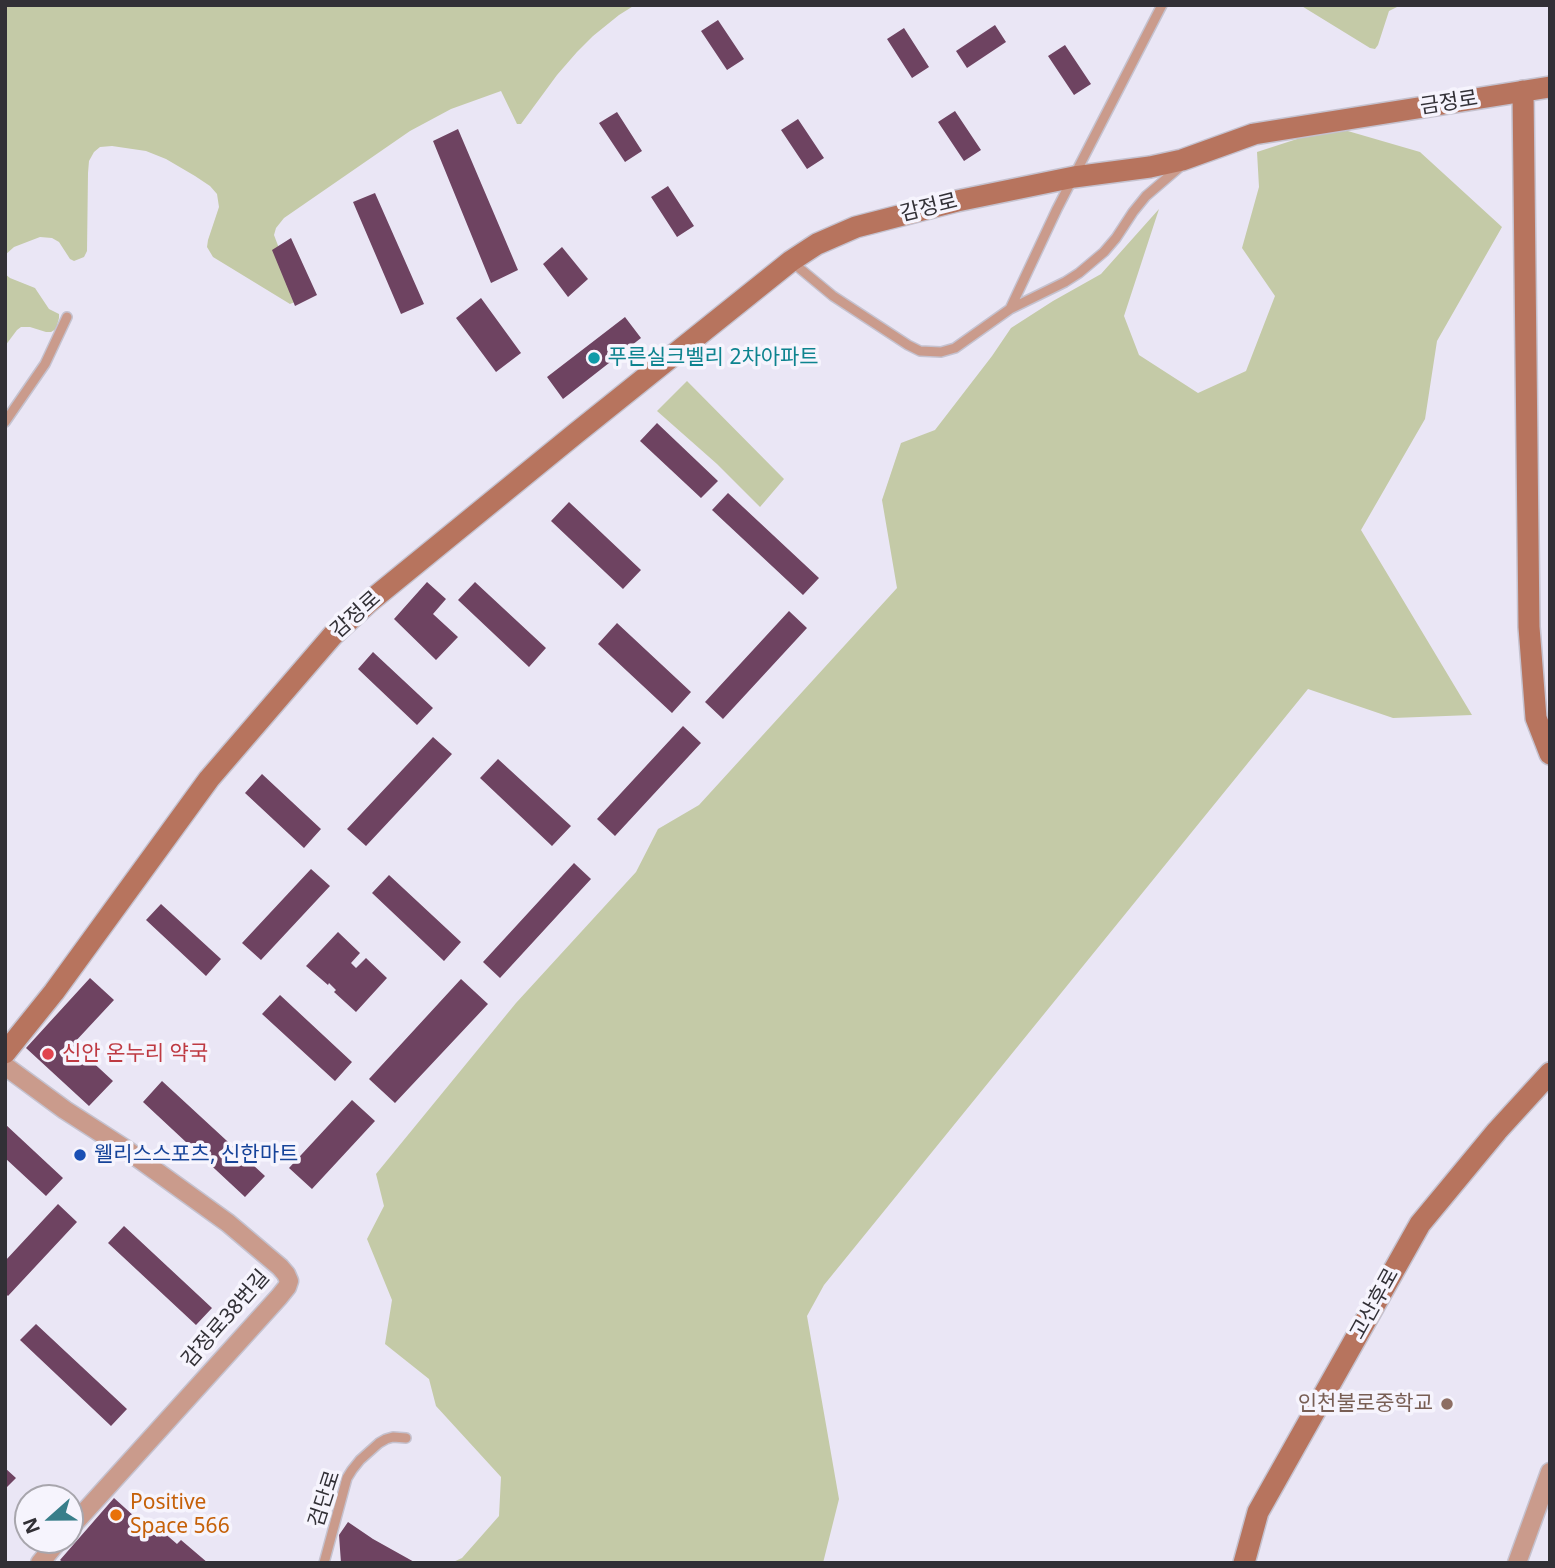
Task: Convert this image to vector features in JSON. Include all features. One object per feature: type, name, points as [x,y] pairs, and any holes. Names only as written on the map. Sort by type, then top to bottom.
[{"type":"street","name":"금정로","points":[[1349,120],[1550,87]]},
{"type":"street","points":[[1524,91],[1529,627],[1536,718],[1550,754]]},
{"type":"street","name":"감정로","points":[[5,1053],[54,992],[209,779],[333,635],[369,602],[791,261],[817,244],[856,227],[957,201],[1074,177],[1150,167],[1182,160],[1254,134],[1349,120]]},
{"type":"street","name":"감정로38번길","points":[[5,1066],[228,1223],[280,1267],[289,1281],[279,1297],[84,1513]]},
{"type":"street","name":"고산후로","points":[[1244,1563],[1258,1512],[1420,1224],[1497,1131],[1550,1073]]},
{"type":"street","points":[[1517,1563],[1550,1472]]},
{"type":"lane","points":[[1010,309],[1051,220],[1162,5]]},
{"type":"lane","name":"감정로","points":[[791,261],[833,296],[908,345],[920,351],[941,352],[955,348],[1010,309],[1079,273],[1104,252],[1133,212],[1159,183],[1203,153]]},
{"type":"lane","points":[[5,422],[45,364],[67,317]]},
{"type":"lane","name":"검단로","points":[[324,1563],[347,1478],[352,1470],[379,1443],[393,1437],[406,1438]]},
{"type":"green space","points":[[5,5],[635,5],[593,36],[577,52],[521,124],[517,124],[501,91],[451,109],[410,131],[284,218],[274,235],[297,296],[297,301],[290,304],[213,257],[207,247],[219,207],[217,194],[195,176],[146,151],[112,146],[100,147],[94,152],[89,161],[87,251],[84,257],[74,261],[59,242],[40,237],[14,247],[5,255]]},
{"type":"green space","points":[[1300,5],[1401,5],[1389,11],[1375,49]]},
{"type":"green space","points":[[1334,127],[1420,152],[1502,227],[1437,341],[1425,419],[1361,530],[1472,715],[1393,718],[1308,689],[824,1285],[807,1316],[839,1499],[823,1563],[451,1563],[462,1558],[499,1516],[501,1477],[436,1406],[429,1379],[385,1344],[392,1300],[367,1239],[384,1206],[376,1174],[516,1003],[636,872],[658,829],[699,805],[897,588],[882,500],[901,443],[935,430],[1011,328],[1101,274],[1159,209],[1124,316],[1139,355],[1198,393],[1246,371],[1275,296],[1242,248],[1259,187],[1257,152]]},
{"type":"green space","points":[[5,274],[35,288],[49,309],[59,314],[56,329],[46,332],[21,327],[5,346]]},
{"type":"green space","points":[[687,381],[784,479],[760,507],[717,464],[657,411]]},
{"type":"building","points":[[718,20],[744,59],[727,70],[701,31]]},
{"type":"building","points":[[995,25],[1006,42],[967,68],[956,51]]},
{"type":"building","points":[[904,28],[929,67],[912,78],[887,39]]},
{"type":"building","points":[[1065,45],[1091,84],[1074,95],[1048,56]]},
{"type":"building","points":[[955,111],[981,150],[964,161],[938,122]]},
{"type":"building","points":[[617,112],[642,151],[625,162],[599,123]]},
{"type":"building","points":[[798,119],[824,158],[807,169],[781,130]]},
{"type":"building","points":[[458,129],[518,270],[491,283],[433,141]]},
{"type":"building","points":[[668,186],[694,226],[677,237],[651,197]]},
{"type":"building","points":[[375,193],[424,304],[401,314],[353,202]]},
{"type":"building","points":[[291,238],[317,295],[295,306],[272,250]]},
{"type":"building","points":[[562,247],[588,279],[568,297],[543,264]]},
{"type":"building","points":[[481,298],[521,353],[496,372],[456,318]]},
{"type":"building","name":"푸른실크벨리 2차아파트","points":[[625,317],[641,338],[563,399],[547,377]]},
{"type":"building","points":[[657,423],[718,481],[701,498],[640,441]]},
{"type":"building","points":[[728,493],[819,578],[803,595],[712,510]]},
{"type":"building","points":[[569,502],[641,570],[623,589],[551,521]]},
{"type":"building","points":[[427,582],[446,599],[433,614],[458,637],[436,660],[394,619]]},
{"type":"building","points":[[475,582],[546,648],[529,667],[458,600]]},
{"type":"building","points":[[789,611],[807,628],[723,719],[705,702]]},
{"type":"building","points":[[617,623],[691,692],[672,713],[598,644]]},
{"type":"building","points":[[373,652],[433,708],[417,725],[358,669]]},
{"type":"building","points":[[683,726],[701,743],[615,836],[597,819]]},
{"type":"building","points":[[433,737],[452,754],[366,846],[347,829]]},
{"type":"building","points":[[498,759],[571,826],[552,846],[480,778]]},
{"type":"building","points":[[262,774],[321,829],[304,848],[245,793]]},
{"type":"building","points":[[574,863],[591,879],[500,978],[483,962]]},
{"type":"building","points":[[311,869],[330,886],[261,960],[242,943]]},
{"type":"building","points":[[389,875],[461,942],[444,961],[372,893]]},
{"type":"building","points":[[161,904],[221,959],[206,976],[146,920]]},
{"type":"building","points":[[338,932],[360,953],[351,963],[356,968],[366,958],[387,978],[356,1012],[334,992],[336,990],[329,983],[328,985],[306,966]]},
{"type":"building","points":[[90,978],[114,1000],[73,1044],[113,1081],[89,1106],[26,1048]]},
{"type":"building","points":[[461,979],[488,1004],[395,1103],[369,1079]]},
{"type":"building","points":[[280,995],[352,1062],[335,1081],[262,1014]]},
{"type":"building","points":[[162,1081],[265,1176],[245,1197],[143,1102]]},
{"type":"building","points":[[352,1100],[375,1121],[312,1189],[289,1168]]},
{"type":"building","points":[[5,1124],[63,1178],[46,1196],[5,1158]]},
{"type":"building","points":[[58,1204],[77,1222],[8,1296],[5,1293],[5,1261]]},
{"type":"building","points":[[124,1226],[212,1308],[196,1325],[108,1243]]},
{"type":"building","points":[[36,1324],[127,1409],[111,1426],[20,1340]]},
{"type":"building","points":[[5,1468],[16,1478],[5,1489]]},
{"type":"building","name":"Positive Space 566","points":[[114,1498],[157,1537],[162,1531],[177,1544],[181,1540],[208,1563],[64,1563],[60,1560],[65,1554],[84,1554],[84,1532]]},
{"type":"building","points":[[348,1522],[416,1563],[341,1563],[339,1535]]},
{"type":"place","name":"푸른실크벨리 2차아파트","points":[[594,358]]},
{"type":"place","name":"신안 온누리 약국","points":[[48,1054]]},
{"type":"place","name":"웰리스스포츠, 신한마트","points":[[80,1155]]},
{"type":"place","name":"인천불로중학교","points":[[1447,1404]]},
{"type":"place","name":"Positive Space 566","points":[[116,1515]]}]
